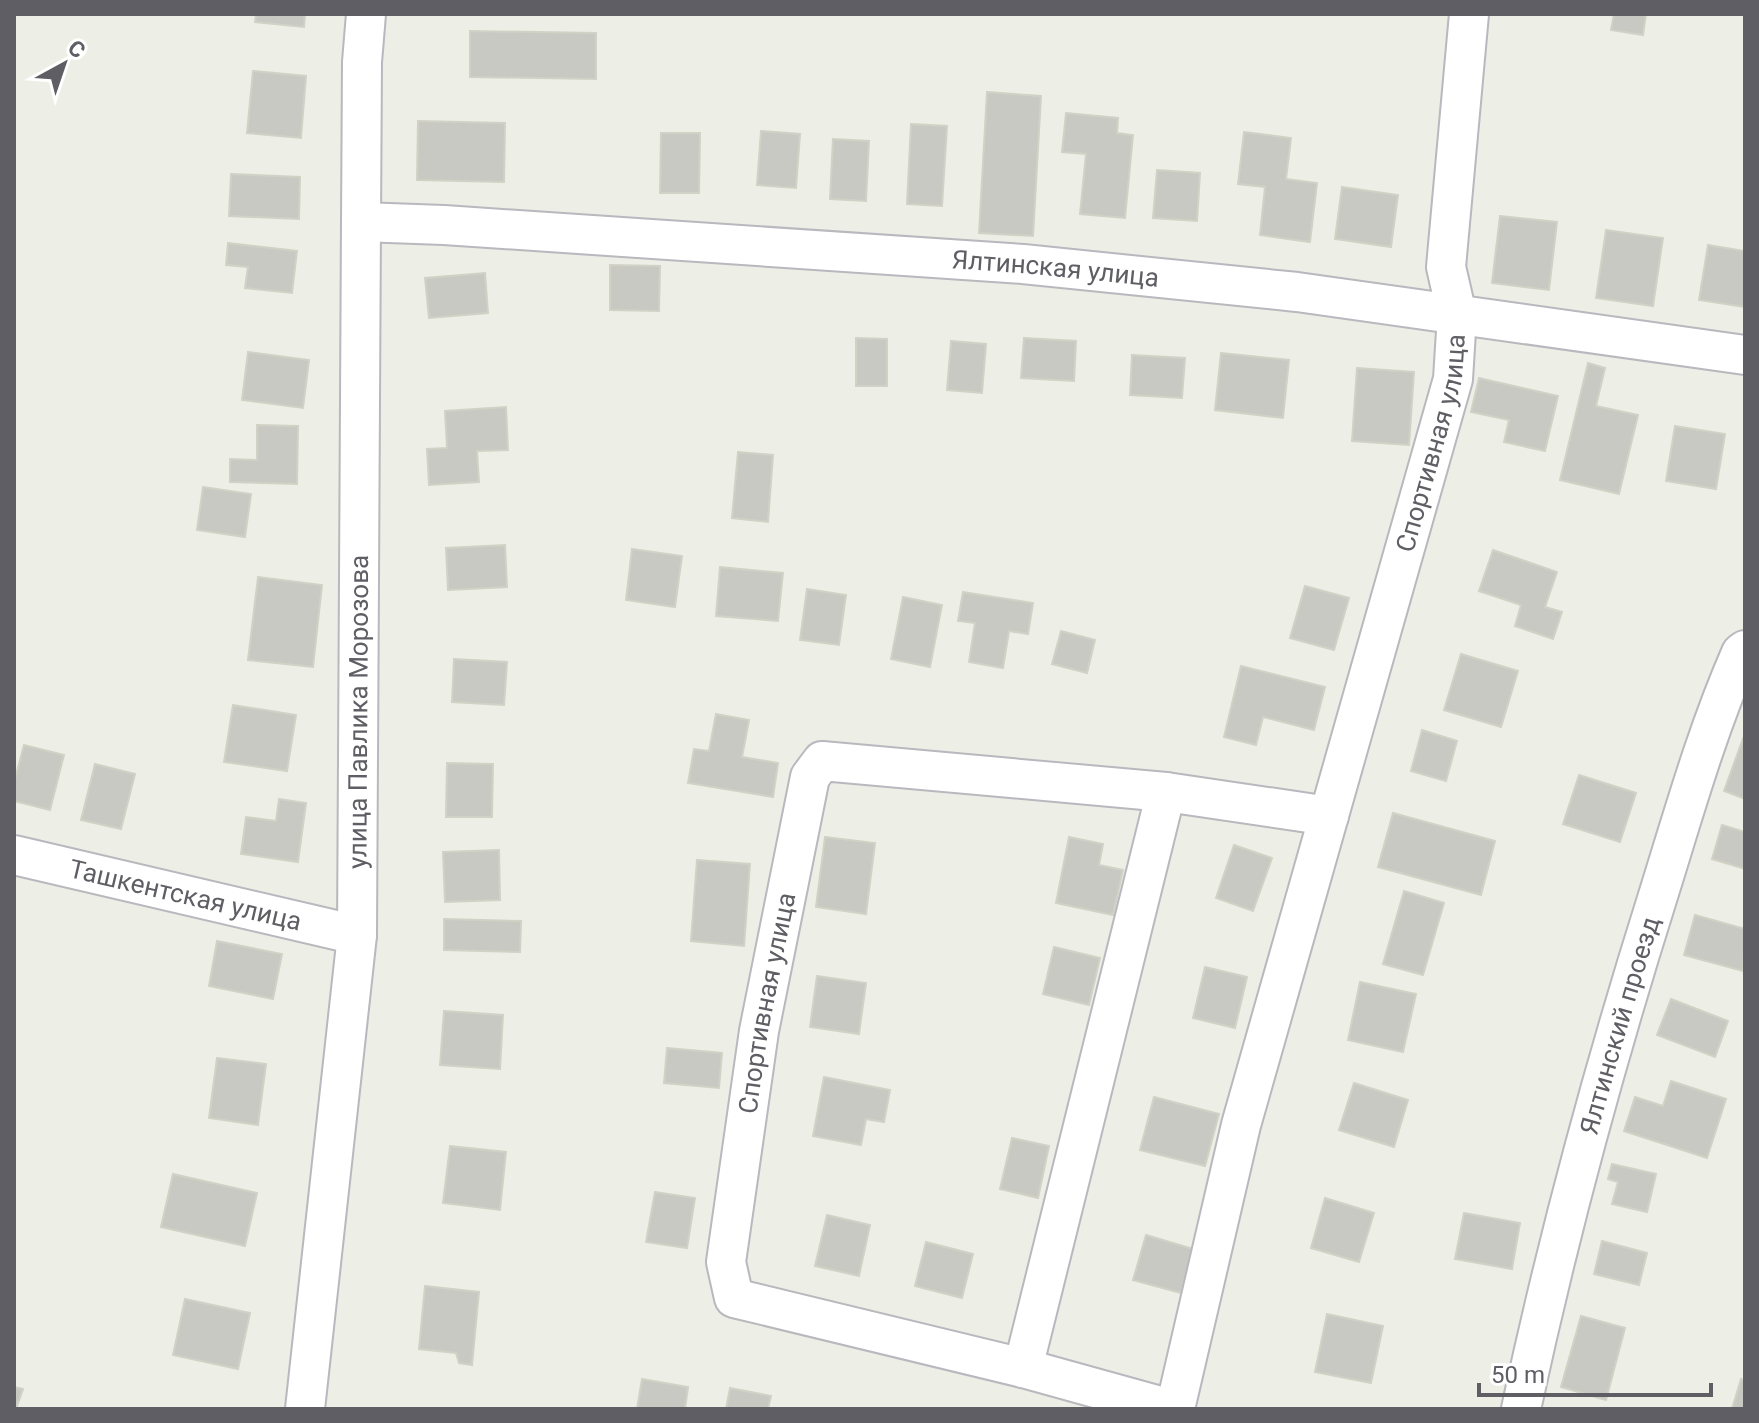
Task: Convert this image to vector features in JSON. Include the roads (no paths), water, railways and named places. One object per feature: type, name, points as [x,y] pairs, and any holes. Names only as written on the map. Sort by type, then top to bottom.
[{"type":"street","name":"улица Павлика Морозова","points":[[305,1409],[357,935],[362,62],[366,14]]},
{"type":"street","name":"Спортивная улица","points":[[1329,816],[1166,792],[822,761],[810,777],[759,1031],[726,1262],[734,1298],[1023,1368],[1173,1409],[1241,1125],[1329,816],[1453,379],[1457,315],[1446,267],[1469,14]]},
{"type":"street","name":"Ялтинская улица","points":[[361,222],[1023,264],[1297,292],[1745,355]]},
{"type":"street","name":"Ялтинский проезд","points":[[1521,1409],[1550,1275],[1629,990],[1717,708],[1745,650]]},
{"type":"street","points":[[1023,1368],[1166,792]]},
{"type":"street","name":"Ташкентская улица","points":[[14,855],[357,935]]}]
